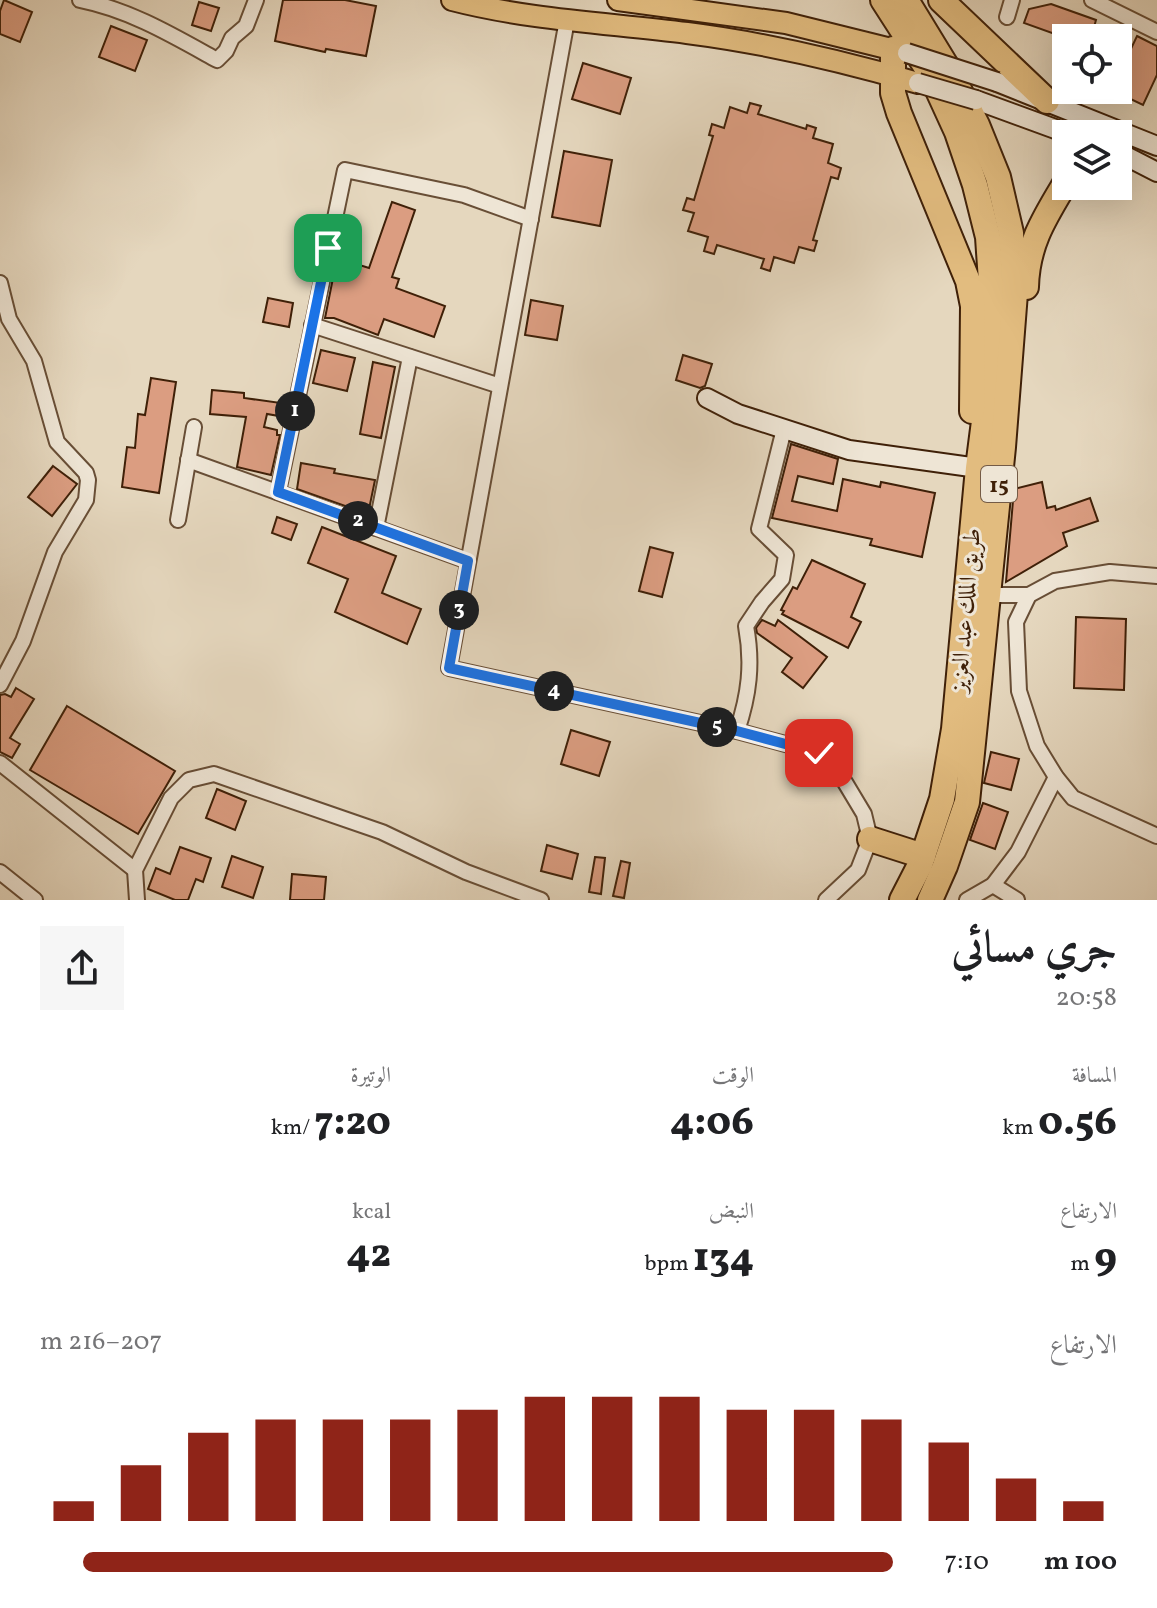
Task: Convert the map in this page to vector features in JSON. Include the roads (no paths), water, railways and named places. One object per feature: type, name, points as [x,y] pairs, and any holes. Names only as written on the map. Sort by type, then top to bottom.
[{"type":"highway","name":"طريق الملك عبد العزيز","points":[[883,0],[930,73],[957,132],[975,185],[988,237],[993,351],[978,468],[954,729],[942,799],[923,856],[902,900]]},
{"type":"highway","name":"طريق الملك عبد العزيز","points":[[906,0],[950,72],[977,125],[998,177],[1011,233],[1015,293],[1003,447],[967,802],[930,900]]},
{"type":"highway","points":[[941,0],[1047,101]]},
{"type":"highway","points":[[900,51],[892,76],[893,93],[968,281],[973,306],[971,437],[978,468]]},
{"type":"highway","points":[[1003,447],[1025,309],[1026,263],[1040,225],[1055,200]]},
{"type":"highway","points":[[870,839],[923,856]]},
{"type":"main road","points":[[452,0],[567,20],[688,33],[791,49],[976,100],[1052,128]]},
{"type":"main road","points":[[618,0],[786,23],[900,51],[997,82],[1157,146]]},
{"type":"main road","points":[[1132,159],[1157,172]]},
{"type":"main road","points":[[707,398],[738,414],[849,450],[978,468]]},
{"type":"street","points":[[80,0],[109,6],[147,22],[217,60],[232,38],[246,26],[256,0]]},
{"type":"street","points":[[1007,17],[1012,0]]},
{"type":"street","points":[[1092,0],[1157,32]]},
{"type":"street","points":[[567,20],[449,668],[737,731],[819,753],[834,764],[864,814],[870,839],[858,870],[826,900]]},
{"type":"street","points":[[278,492],[345,170],[464,195],[531,219]]},
{"type":"street","points":[[0,283],[9,319],[34,361],[57,442],[86,473],[88,480],[86,500],[55,552],[23,641],[0,685]]},
{"type":"street","points":[[312,325],[500,386]]},
{"type":"street","points":[[376,528],[410,357]]},
{"type":"street","points":[[178,520],[194,427]]},
{"type":"street","points":[[737,731],[749,695],[746,626],[782,579],[786,555],[759,529],[784,429]]},
{"type":"street","points":[[188,460],[468,561]]},
{"type":"street","points":[[989,595],[1029,595],[1055,581],[1110,572],[1157,576]]},
{"type":"street","points":[[1029,595],[1016,622],[1019,691],[1037,746],[1073,798],[1157,836]]},
{"type":"street","points":[[0,763],[135,870]]},
{"type":"street","points":[[137,900],[135,870],[171,798],[189,780],[214,774],[382,832],[466,872],[541,900]]},
{"type":"street","points":[[967,900],[993,885],[1018,852],[1056,777]]},
{"type":"street","points":[[0,872],[35,900]]},
{"type":"street","points":[[993,885],[1017,900]]}]
